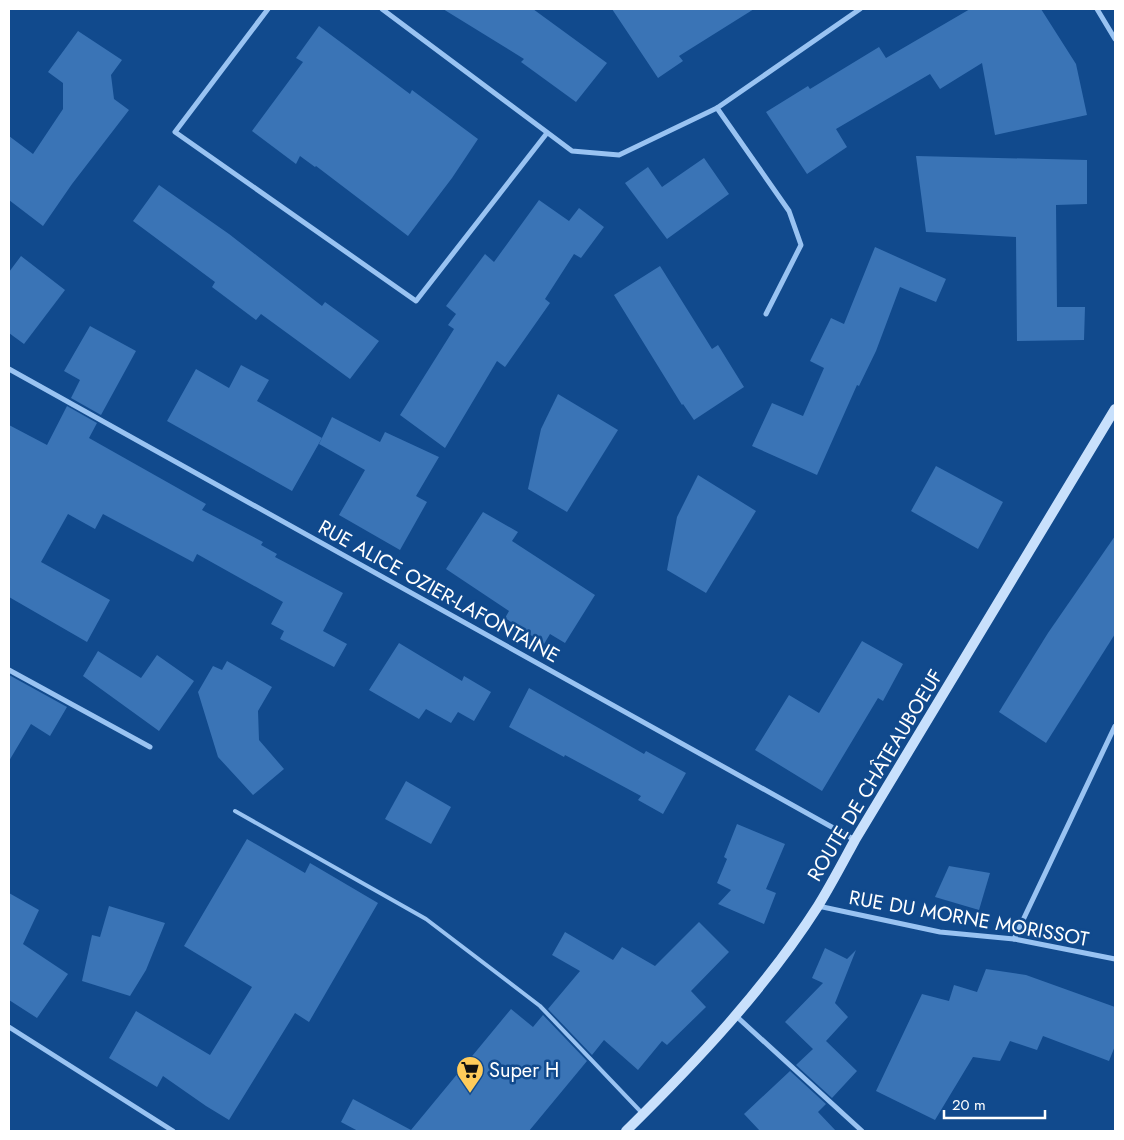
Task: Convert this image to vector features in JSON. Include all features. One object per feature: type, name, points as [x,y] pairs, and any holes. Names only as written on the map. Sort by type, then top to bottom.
[{"type":"main road","name":"ROUTE DE CHÂTEAUBOEUF","points":[[626,1131],[736,1016],[818,906],[855,840],[1115,409]]},
{"type":"street","points":[[268,9],[175,132],[416,301],[547,133]]},
{"type":"street","points":[[382,9],[572,151],[619,155],[717,108],[860,9]]},
{"type":"street","points":[[1097,9],[1115,39]]},
{"type":"street","points":[[717,108],[789,211],[801,245],[766,314]]},
{"type":"street","name":"RUE ALICE OZIER-LAFONTAINE","points":[[9,369],[855,840]]},
{"type":"street","points":[[9,670],[150,747]]},
{"type":"street","points":[[1014,939],[1115,726]]},
{"type":"street","name":"RUE DU MORNE MORISSOT","points":[[818,906],[940,932],[1014,939],[1115,959]]},
{"type":"street","points":[[736,1016],[862,1131]]},
{"type":"street","points":[[9,1027],[173,1131]]},
{"type":"lane","points":[[235,811],[426,919],[540,1006],[643,1114]]},
{"type":"building","points":[[443,9],[533,9],[607,63],[576,102],[521,62],[524,59]]},
{"type":"building","points":[[612,9],[754,9],[679,56],[683,61],[658,78]]},
{"type":"building","points":[[970,9],[1041,9],[1076,64],[1087,115],[995,135],[982,63],[940,89],[930,74],[836,129],[847,147],[807,174],[766,112],[808,86],[810,89],[879,47],[886,58]]},
{"type":"building","points":[[319,26],[410,94],[412,90],[478,139],[452,178],[408,236],[316,166],[300,156],[296,164],[252,131],[303,62],[296,58]]},
{"type":"building","points":[[78,31],[122,60],[111,75],[114,99],[129,110],[72,184],[43,226],[9,200],[9,136],[33,154],[63,109],[63,83],[48,72]]},
{"type":"building","points":[[916,156],[1087,160],[1087,204],[1056,205],[1057,307],[1085,307],[1084,340],[1017,341],[1016,237],[926,232]]},
{"type":"building","points":[[704,158],[729,194],[667,239],[625,183],[648,167],[662,187]]},
{"type":"building","points":[[159,185],[229,234],[322,306],[325,302],[379,341],[350,379],[261,314],[256,320],[212,287],[215,282],[133,221]]},
{"type":"building","points":[[539,200],[569,221],[579,208],[604,227],[581,258],[574,254],[545,299],[550,303],[505,367],[497,361],[445,448],[400,415],[454,329],[448,325],[456,314],[446,306],[485,254],[494,262]]},
{"type":"building","points":[[875,247],[946,279],[936,302],[900,287],[876,351],[859,386],[857,385],[817,475],[752,446],[772,403],[803,416],[824,368],[810,361],[831,318],[844,324]]},
{"type":"building","points":[[21,256],[65,290],[24,344],[9,333],[9,272]]},
{"type":"building","points":[[660,266],[712,349],[718,345],[744,387],[694,420],[682,405],[614,295]]},
{"type":"building","points":[[90,326],[136,351],[101,415],[71,398],[80,380],[64,371]]},
{"type":"building","points":[[241,365],[269,380],[257,401],[322,438],[292,491],[167,421],[196,369],[229,388]]},
{"type":"building","points":[[558,394],[618,430],[567,512],[528,489],[541,429]]},
{"type":"building","points":[[67,406],[97,423],[89,438],[206,504],[202,510],[263,542],[261,545],[277,554],[275,557],[343,593],[323,631],[347,644],[334,667],[280,639],[284,631],[271,624],[283,602],[197,554],[193,562],[103,514],[95,529],[68,514],[41,562],[110,600],[87,642],[9,597],[9,425],[47,445]]},
{"type":"building","points":[[332,417],[380,442],[385,432],[439,457],[416,496],[427,502],[400,550],[339,515],[365,470],[319,444]]},
{"type":"building","points":[[936,466],[1003,502],[978,549],[911,511]]},
{"type":"building","points":[[698,475],[756,511],[706,593],[667,570],[677,517]]},
{"type":"building","points":[[483,512],[518,532],[512,541],[595,595],[565,643],[550,634],[544,644],[505,618],[509,611],[446,569]]},
{"type":"building","points":[[1115,536],[1115,634],[1046,743],[999,712],[1048,633]]},
{"type":"building","points":[[862,641],[903,664],[883,701],[878,698],[822,791],[755,750],[789,695],[819,713]]},
{"type":"building","points":[[399,643],[462,681],[464,676],[491,692],[474,721],[458,712],[451,723],[426,709],[419,719],[369,690]]},
{"type":"building","points":[[98,651],[141,678],[157,655],[194,681],[159,731],[83,676]]},
{"type":"building","points":[[227,661],[272,687],[258,711],[259,740],[284,769],[253,795],[218,757],[198,692],[213,666],[222,670]]},
{"type":"building","points":[[9,675],[67,707],[50,736],[31,724],[9,761]]},
{"type":"building","points":[[529,688],[644,754],[646,751],[686,773],[663,814],[638,800],[641,796],[509,727]]},
{"type":"building","points":[[406,781],[451,807],[431,844],[385,819]]},
{"type":"building","points":[[737,824],[785,844],[766,889],[776,893],[764,924],[718,904],[731,890],[717,883],[727,859],[724,857]]},
{"type":"building","points":[[247,839],[305,873],[310,863],[378,903],[309,1022],[295,1013],[229,1120],[163,1076],[157,1087],[109,1058],[136,1011],[210,1055],[252,987],[184,946]]},
{"type":"building","points":[[949,866],[990,873],[979,910],[935,897]]},
{"type":"building","points":[[9,893],[39,910],[23,944],[68,974],[37,1018],[9,1000]]},
{"type":"building","points":[[109,906],[165,923],[146,970],[130,996],[82,981],[92,935],[100,937]]},
{"type":"building","points":[[699,922],[729,952],[691,991],[706,1007],[667,1045],[662,1041],[638,1070],[604,1040],[592,1055],[548,1009],[580,971],[552,955],[565,932],[613,960],[622,947],[655,966]]},
{"type":"building","points":[[825,948],[847,959],[856,950],[835,1003],[848,1017],[826,1041],[857,1071],[832,1098],[796,1065],[813,1049],[785,1022],[823,983],[812,978]]},
{"type":"building","points":[[986,969],[1026,975],[1115,1007],[1115,1046],[1109,1061],[1043,1036],[1037,1050],[1010,1041],[1000,1061],[973,1057],[935,1120],[876,1091],[922,994],[949,1001],[954,985],[977,992]]},
{"type":"building","points":[[511,1009],[533,1027],[543,1015],[587,1061],[529,1131],[358,1131],[341,1122],[353,1099],[411,1130]]},
{"type":"building","points":[[790,1071],[826,1104],[818,1112],[836,1131],[760,1131],[744,1114]]},
{"type":"place","name":"Super H","points":[[470,1094]]}]
